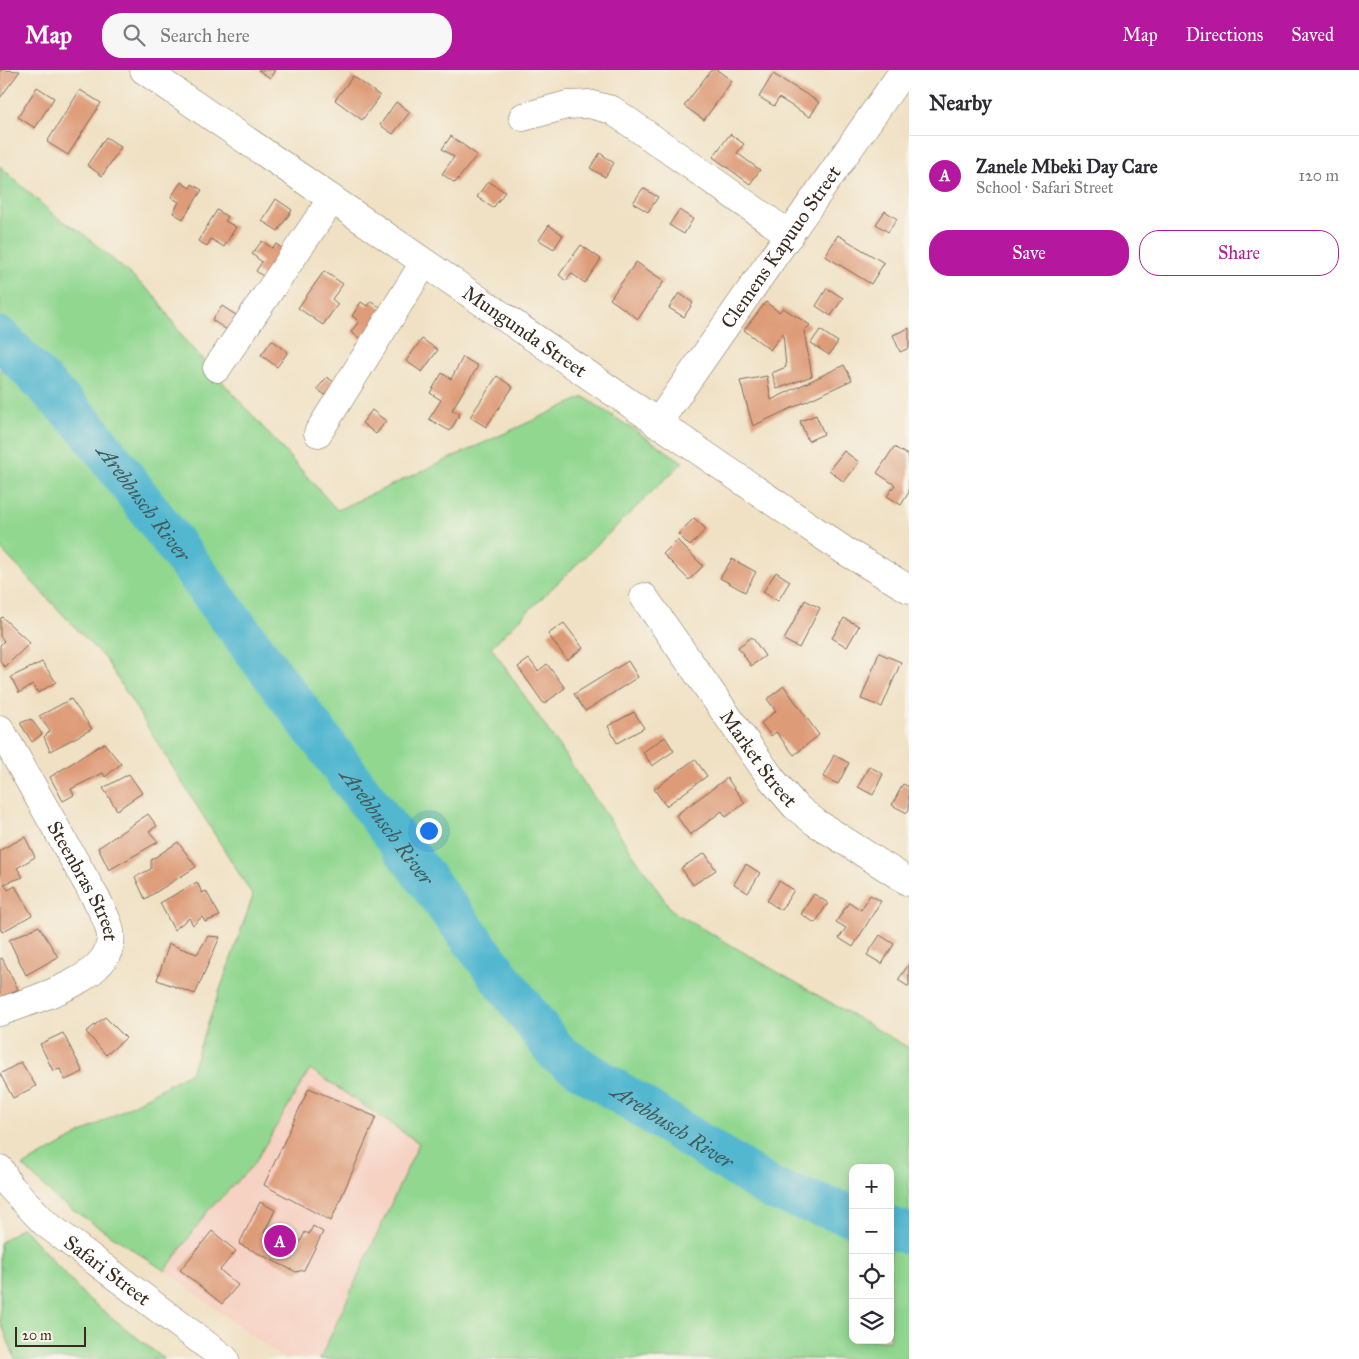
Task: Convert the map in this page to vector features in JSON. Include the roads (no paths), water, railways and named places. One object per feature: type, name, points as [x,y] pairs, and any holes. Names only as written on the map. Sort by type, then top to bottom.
[{"type":"street","name":"Mungunda Street","points":[[144,70],[657,424],[773,500],[845,551],[909,589]]},
{"type":"street","name":"Clemens Kapuuo Street","points":[[657,424],[904,70]]},
{"type":"street","points":[[524,117],[567,105],[589,104],[612,110],[790,236]]},
{"type":"street","points":[[217,368],[332,200]]},
{"type":"street","points":[[318,433],[424,263]]},
{"type":"street","name":"Market Street","points":[[644,597],[771,778],[789,800],[815,822],[909,882]]},
{"type":"street","name":"Steenbras Street","points":[[0,729],[99,904],[109,925],[110,943],[106,957],[92,971],[69,986],[0,1012]]},
{"type":"street","name":"Safari Street","points":[[0,1169],[10,1184],[45,1222],[225,1359]]},
{"type":"waterway","name":"Arebbusch River","points":[[0,338],[88,429],[557,1053],[773,1190],[849,1215]]},
{"type":"waterway","name":"Arebbusch River","points":[[894,1229],[909,1234]]},
{"type":"place","name":"Zanele Mbeki Day Care","points":[[280,1241]]}]
